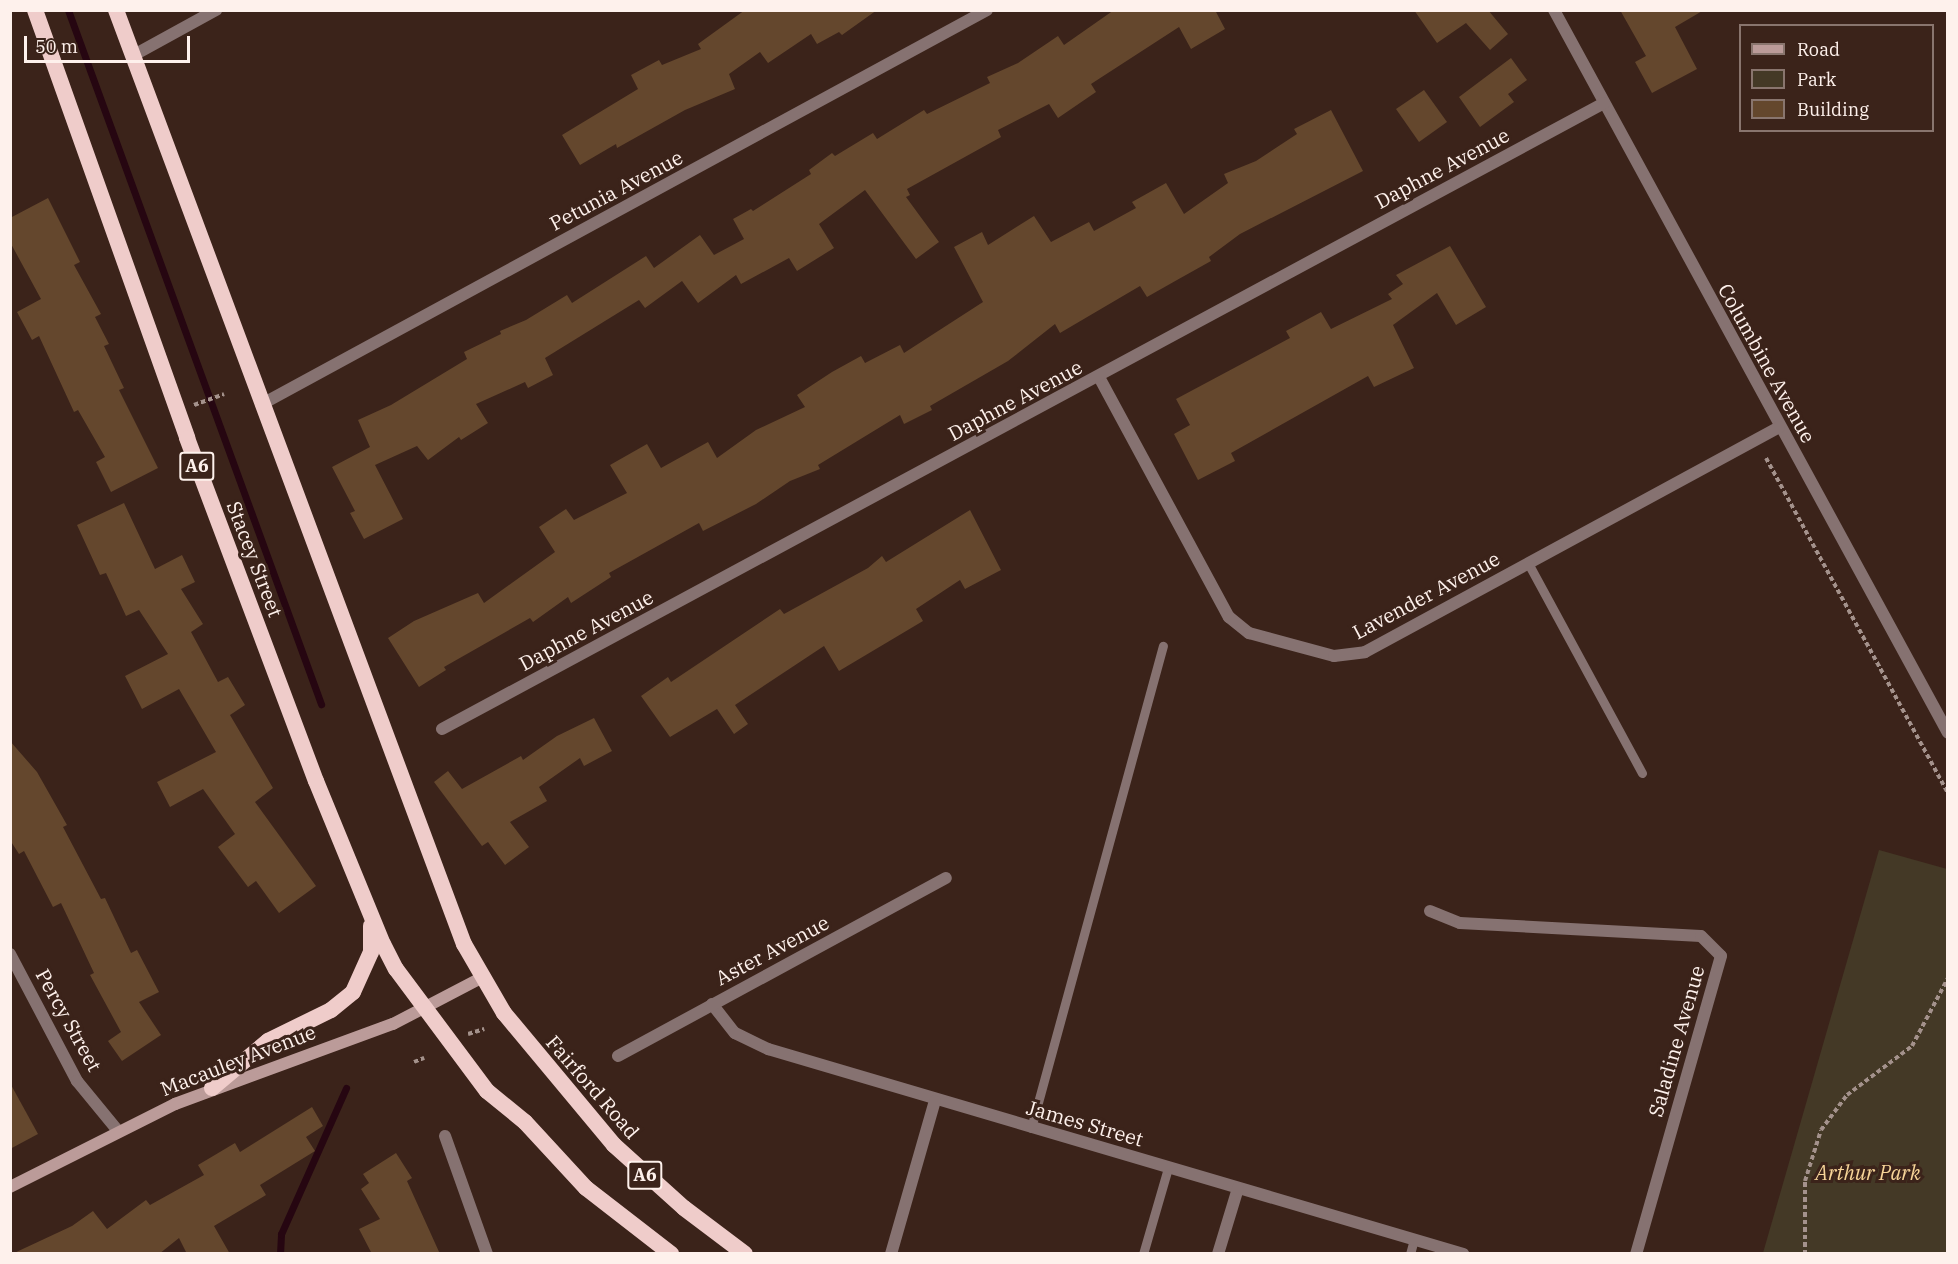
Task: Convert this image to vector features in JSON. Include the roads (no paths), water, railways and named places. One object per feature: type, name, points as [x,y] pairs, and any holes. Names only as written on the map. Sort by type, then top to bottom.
[{"type":"highway","name":"Stacey Street","points":[[35,10],[187,438],[370,917],[396,969],[426,1009]]},
{"type":"highway","name":"A6","points":[[116,10],[264,403],[453,920],[483,977]]},
{"type":"highway","points":[[212,1088],[268,1041],[331,1010],[353,992],[371,952],[370,917]]},
{"type":"highway","name":"Fairford Road","points":[[483,977],[504,1014],[537,1057],[614,1145],[684,1208],[745,1254]]},
{"type":"highway","name":"A6","points":[[426,1009],[487,1091],[525,1122],[586,1188],[671,1254]]},
{"type":"main road","name":"Macauley Avenue","points":[[10,1187],[118,1131],[212,1088],[393,1024],[426,1009],[483,977]]},
{"type":"street","points":[[134,55],[216,10]]},
{"type":"street","name":"Petunia Avenue","points":[[264,403],[987,10]]},
{"type":"street","name":"Columbine Avenue","points":[[1554,10],[1947,733]]},
{"type":"street","name":"Daphne Avenue","points":[[442,729],[1604,103]]},
{"type":"street","name":"Lavender Avenue","points":[[1099,377],[1222,607],[1249,633],[1319,653],[1349,657],[1779,427]]},
{"type":"street","name":"Aster Avenue","points":[[618,1056],[946,878]]},
{"type":"street","name":"Saladine Avenue","points":[[1430,911],[1460,923],[1701,936],[1721,956],[1636,1254]]},
{"type":"street","name":"Percy Street","points":[[10,954],[76,1081],[118,1131]]},
{"type":"street","name":"James Street","points":[[712,1004],[726,1024],[745,1040],[935,1101],[1463,1254]]},
{"type":"street","points":[[891,1254],[935,1101]]},
{"type":"street","points":[[445,1136],[487,1254]]},
{"type":"street","points":[[1218,1254],[1238,1188]]},
{"type":"lane","points":[[1528,563],[1642,773]]},
{"type":"lane","points":[[1031,1128],[1163,646]]},
{"type":"lane","points":[[1143,1254],[1168,1168]]},
{"type":"lane","points":[[1410,1254],[1414,1239]]},
{"type":"waterway","points":[[68,10],[321,704]]},
{"type":"waterway","points":[[280,1254],[281,1234],[346,1088]]},
{"type":"park label","name":"Arthur Park","points":[[1868,1172]]}]
